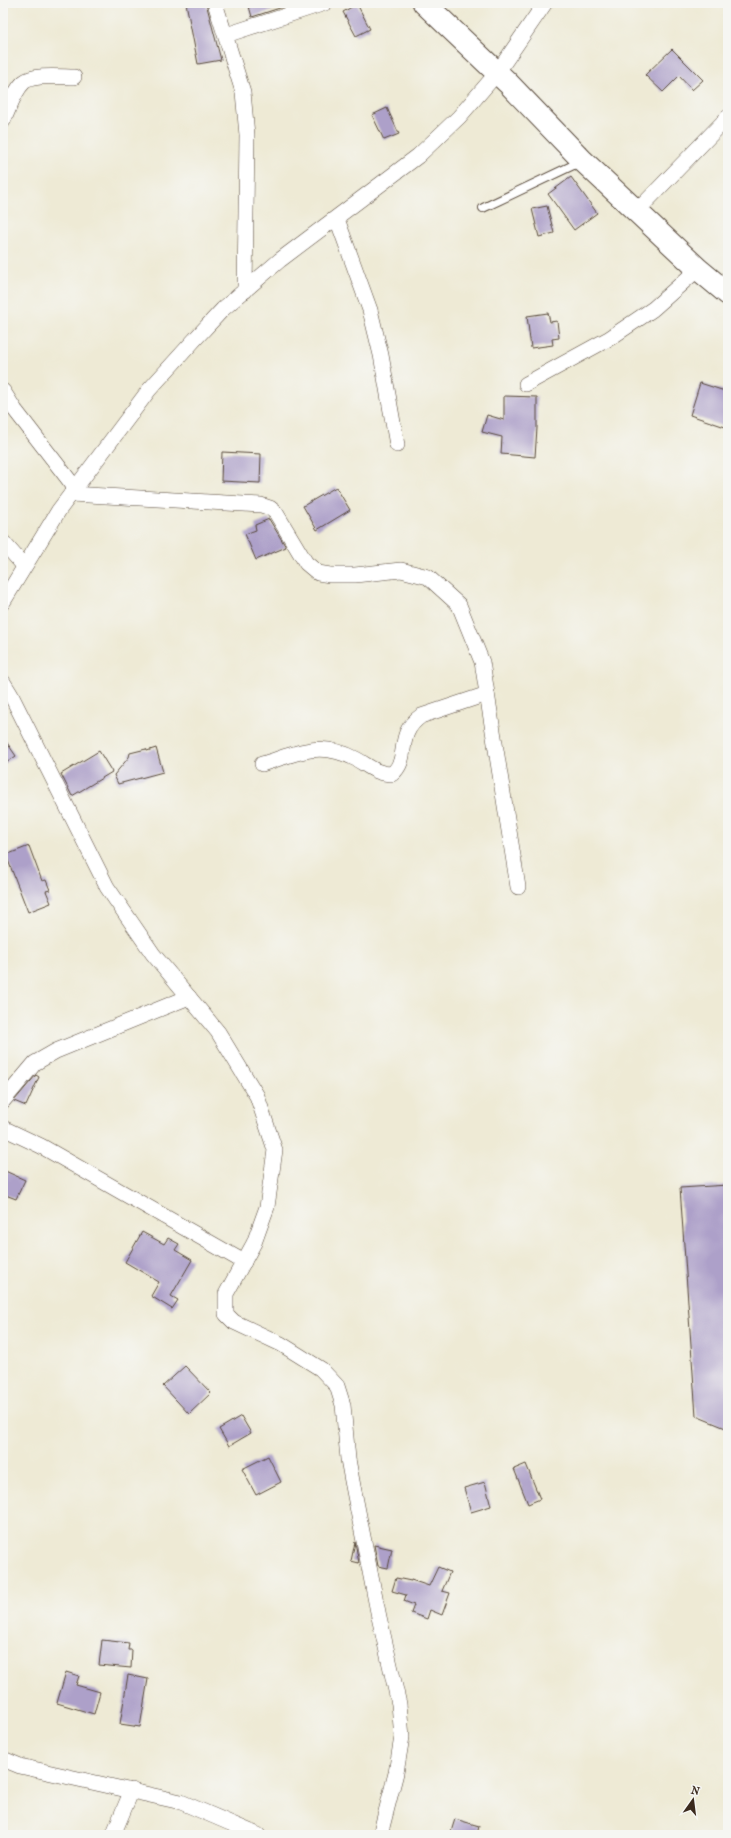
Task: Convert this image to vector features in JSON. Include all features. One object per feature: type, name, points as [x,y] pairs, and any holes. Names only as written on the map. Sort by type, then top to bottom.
[{"type":"street","points":[[215,3],[243,92],[247,135],[245,291]]},
{"type":"street","points":[[226,35],[325,3]]},
{"type":"street","points":[[424,3],[497,73],[583,161],[698,269],[728,294]]},
{"type":"street","points":[[3,602],[59,510],[149,390],[223,309],[280,260],[418,156],[459,117],[497,73],[545,3]]},
{"type":"street","points":[[3,121],[16,94],[24,82],[41,77],[74,77]]},
{"type":"street","points":[[637,211],[728,117]]},
{"type":"street","points":[[336,219],[370,310],[381,355],[397,445]]},
{"type":"street","points":[[526,384],[610,338],[647,313],[698,269]]},
{"type":"street","points":[[3,391],[73,491]]},
{"type":"street","points":[[73,491],[261,505],[270,508],[276,514],[306,563],[318,573],[330,575],[355,575],[400,570],[428,577],[459,606],[482,662],[518,887]]},
{"type":"street","points":[[3,542],[24,566]]},
{"type":"street","points":[[3,682],[11,694],[107,886],[153,954],[218,1032],[256,1096],[275,1150],[267,1207],[254,1243],[226,1294],[226,1314],[234,1322],[281,1344],[321,1369],[337,1386],[343,1405],[348,1460],[379,1617],[399,1704],[402,1737],[396,1773],[380,1835]]},
{"type":"street","points":[[262,764],[315,748],[336,750],[357,760],[374,771],[383,774],[392,774],[398,769],[405,734],[411,722],[421,716],[487,694]]},
{"type":"street","points":[[3,1101],[35,1063],[56,1051],[188,997]]},
{"type":"street","points":[[3,1128],[40,1146],[244,1262]]},
{"type":"street","points":[[3,1759],[20,1766],[181,1802],[258,1835]]},
{"type":"street","points":[[113,1835],[132,1790]]},
{"type":"lane","points":[[483,208],[583,161]]},
{"type":"building","points":[[186,3],[206,3],[221,60],[198,64]]},
{"type":"building","points":[[248,3],[295,3],[252,17]]},
{"type":"building","points":[[357,4],[370,29],[356,36],[343,12]]},
{"type":"building","points":[[672,49],[703,80],[692,90],[679,76],[663,92],[645,75]]},
{"type":"building","points":[[387,108],[399,134],[384,140],[372,115]]},
{"type":"building","points":[[571,177],[597,213],[574,230],[548,194]]},
{"type":"building","points":[[547,206],[554,233],[539,237],[532,209]]},
{"type":"building","points":[[548,313],[550,322],[557,321],[559,338],[552,339],[553,345],[531,348],[527,316]]},
{"type":"building","points":[[700,383],[728,392],[728,428],[690,415]]},
{"type":"building","points":[[504,396],[537,397],[535,457],[501,454],[502,437],[482,432],[487,415],[504,420]]},
{"type":"building","points":[[222,452],[261,454],[260,483],[221,481]]},
{"type":"building","points":[[336,487],[350,510],[317,530],[303,506]]},
{"type":"building","points":[[269,519],[286,547],[256,560],[245,534],[256,530],[255,525]]},
{"type":"building","points":[[3,737],[16,756],[3,765]]},
{"type":"building","points":[[156,748],[163,772],[118,784],[114,775],[129,757],[130,753],[146,749],[147,751]]},
{"type":"building","points":[[99,751],[112,772],[72,796],[61,774]]},
{"type":"building","points":[[29,846],[42,881],[46,880],[50,890],[46,891],[51,903],[28,912],[6,855]]},
{"type":"building","points":[[36,1075],[39,1077],[26,1106],[14,1101]]},
{"type":"building","points":[[3,1170],[25,1180],[16,1199],[3,1194]]},
{"type":"building","points":[[728,1185],[728,1429],[696,1416],[680,1188]]},
{"type":"building","points":[[142,1232],[164,1244],[168,1238],[179,1244],[175,1250],[192,1260],[171,1296],[178,1300],[172,1309],[151,1296],[159,1282],[125,1262]]},
{"type":"building","points":[[185,1366],[211,1393],[189,1414],[163,1386]]},
{"type":"building","points":[[241,1416],[251,1433],[229,1446],[219,1429]]},
{"type":"building","points":[[268,1456],[281,1482],[256,1495],[242,1469]]},
{"type":"building","points":[[526,1464],[540,1499],[528,1504],[514,1469]]},
{"type":"building","points":[[485,1482],[491,1506],[471,1512],[464,1488]]},
{"type":"building","points":[[355,1542],[359,1563],[351,1561]]},
{"type":"building","points":[[374,1545],[392,1549],[388,1568],[378,1566]]},
{"type":"building","points":[[438,1567],[450,1572],[442,1591],[450,1593],[442,1615],[430,1610],[427,1619],[411,1613],[414,1605],[404,1601],[406,1595],[392,1591],[396,1578],[411,1580],[429,1586]]},
{"type":"building","points":[[102,1640],[129,1643],[128,1650],[132,1650],[131,1668],[99,1665]]},
{"type":"building","points":[[66,1672],[79,1676],[76,1685],[100,1692],[94,1714],[57,1703]]},
{"type":"building","points":[[128,1675],[148,1679],[140,1727],[120,1724]]},
{"type":"building","points":[[455,1819],[479,1826],[477,1835],[450,1835]]}]
